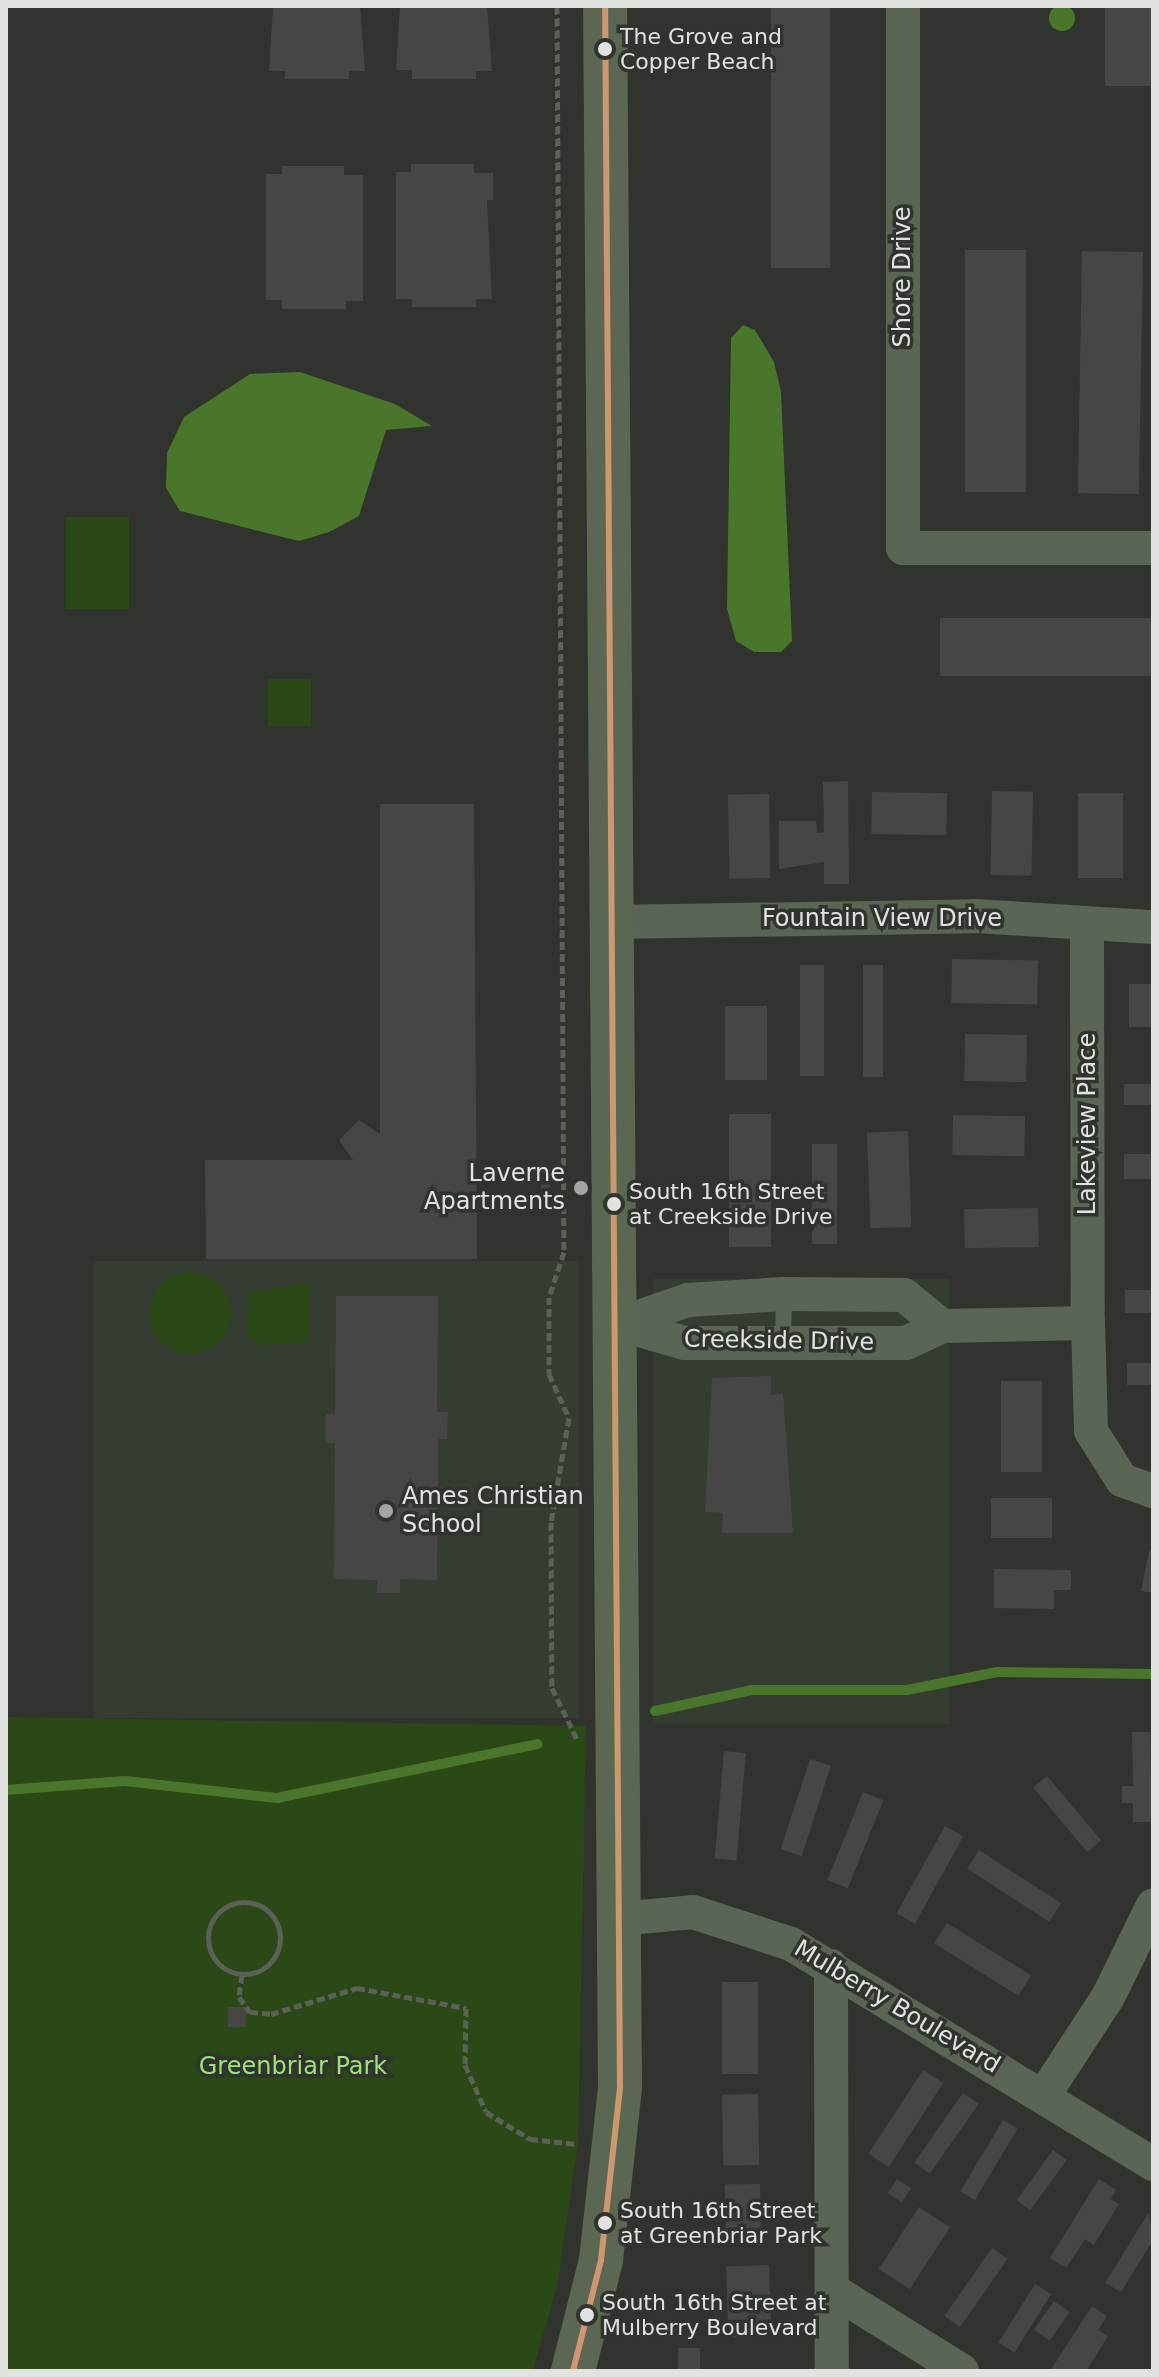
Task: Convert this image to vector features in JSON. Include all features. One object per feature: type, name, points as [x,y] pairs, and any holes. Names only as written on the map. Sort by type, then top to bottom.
[{"type":"main road","points":[[573,2371],[612,2194],[620,2087],[618,1324],[611,922],[605,6]]},
{"type":"street","name":"Shore Drive","points":[[903,6],[903,548],[1153,548]]},
{"type":"street","name":"Fountain View Drive","points":[[611,922],[976,916],[1153,927]]},
{"type":"street","name":"Lakeview Place","points":[[1087,925],[1088,1323]]},
{"type":"street","name":"Creekside Drive","points":[[618,1324],[688,1300],[784,1294],[904,1295],[942,1326]]},
{"type":"street","name":"Creekside Drive","points":[[618,1324],[685,1343],[906,1343],[942,1326],[1088,1323]]},
{"type":"street","points":[[1088,1323],[1091,1431],[1122,1480],[1153,1491]]},
{"type":"street","points":[[1044,2095],[1108,1997],[1153,1905]]},
{"type":"street","name":"Mulberry Boulevard","points":[[618,1919],[693,1912],[754,1929],[831,1966],[1153,2164]]},
{"type":"street","points":[[831,1966],[832,2371]]},
{"type":"street","points":[[834,2291],[962,2371]]},
{"type":"lane","points":[[783,1343],[784,1294]]},
{"type":"path","points":[[557,6],[564,1252],[549,1297],[549,1374],[569,1418],[551,1522],[552,1688],[578,1749]]},
{"type":"path","points":[[242,1901],[273,1916],[281,1938],[273,1960],[242,1975],[220,1966],[208,1944],[212,1920],[242,1901]]},
{"type":"path","points":[[242,1975],[239,1997],[250,2012],[271,2014],[357,1988],[466,2008],[465,2065],[486,2112],[530,2139],[578,2144]]},
{"type":"path","points":[[576,2159],[578,2130]]},
{"type":"shaded area","points":[[1062,5],[1071,9],[1075,18],[1071,27],[1062,31],[1053,27],[1049,18],[1053,9]]},
{"type":"shaded area","points":[[743,325],[755,330],[774,362],[781,392],[792,641],[781,652],[754,652],[736,641],[727,609],[731,338]]},
{"type":"shaded area","points":[[300,372],[395,404],[432,426],[386,430],[359,516],[329,532],[299,541],[180,511],[166,488],[167,453],[184,417],[250,374]]},
{"type":"shaded area","points":[[93,1261],[579,1261],[579,1718],[93,1718]]},
{"type":"shaded area","points":[[653,1279],[949,1279],[949,1724],[653,1724]]},
{"type":"green space","points":[[66,517],[129,517],[129,609],[66,609]]},
{"type":"green space","points":[[268,679],[311,679],[311,726],[268,726]]},
{"type":"green space","points":[[190,1272],[206,1275],[219,1284],[228,1297],[231,1313],[228,1329],[219,1342],[206,1351],[190,1354],[174,1351],[161,1342],[152,1329],[149,1313],[152,1297],[161,1284],[174,1275]]},
{"type":"green space","points":[[309,1283],[309,1342],[260,1345],[247,1337],[249,1292]]},
{"type":"green space","name":"Greenbriar Park","points":[[6,1717],[586,1726],[578,2144],[557,2286],[533,2371],[6,2371]]},
{"type":"building","points":[[273,6],[360,6],[365,71],[349,71],[349,79],[285,79],[285,71],[269,71]]},
{"type":"building","points":[[400,6],[487,6],[492,71],[476,71],[476,79],[412,79],[412,70],[396,70]]},
{"type":"building","points":[[771,6],[830,6],[830,268],[771,268]]},
{"type":"building","points":[[1105,6],[1153,6],[1153,86],[1105,86]]},
{"type":"building","points":[[411,164],[474,164],[474,173],[493,173],[493,200],[487,200],[492,299],[476,299],[476,307],[412,307],[412,299],[396,299],[396,172],[411,172]]},
{"type":"building","points":[[282,166],[344,166],[344,175],[363,175],[363,301],[346,301],[346,309],[282,309],[282,300],[266,300],[266,174],[282,174]]},
{"type":"building","points":[[965,250],[1026,250],[1026,492],[965,492]]},
{"type":"building","points":[[1082,251],[1143,252],[1139,494],[1078,493]]},
{"type":"building","points":[[940,618],[1153,618],[1153,676],[940,676]]},
{"type":"building","points":[[848,781],[849,884],[824,884],[824,862],[779,869],[779,821],[816,821],[817,833],[824,832],[823,782]]},
{"type":"building","points":[[992,791],[1033,792],[1032,876],[991,875]]},
{"type":"building","points":[[872,792],[947,793],[946,835],[871,834]]},
{"type":"building","points":[[1078,793],[1123,793],[1123,878],[1078,878]]},
{"type":"building","points":[[769,794],[770,878],[729,879],[728,795]]},
{"type":"building","points":[[380,804],[474,804],[477,1259],[206,1259],[205,1160],[353,1160],[339,1140],[359,1120],[380,1134]]},
{"type":"building","points":[[952,959],[1038,961],[1037,1004],[951,1003]]},
{"type":"building","points":[[800,965],[824,965],[824,1076],[800,1076]]},
{"type":"building","points":[[863,965],[883,965],[883,1077],[863,1077]]},
{"type":"building","points":[[1129,984],[1153,984],[1153,1027],[1129,1027]]},
{"type":"building","points":[[725,1006],[767,1006],[767,1080],[725,1080]]},
{"type":"building","points":[[965,1034],[1027,1035],[1026,1082],[964,1081]]},
{"type":"building","points":[[1124,1084],[1153,1084],[1153,1105],[1124,1105]]},
{"type":"building","points":[[729,1114],[771,1114],[771,1247],[729,1247]]},
{"type":"building","points":[[953,1115],[1025,1116],[1024,1156],[952,1155]]},
{"type":"building","points":[[908,1131],[911,1227],[870,1228],[867,1132]]},
{"type":"building","points":[[812,1144],[837,1144],[837,1244],[812,1244]]},
{"type":"building","points":[[1124,1154],[1153,1154],[1153,1179],[1124,1179]]},
{"type":"building","points":[[550,1181],[550,1202],[542,1202],[541,1182]]},
{"type":"building","points":[[1038,1208],[1039,1247],[965,1248],[964,1209]]},
{"type":"building","points":[[1125,1290],[1153,1290],[1153,1313],[1125,1313]]},
{"type":"building","name":"Ames Christian School","points":[[336,1296],[438,1296],[437,1412],[448,1412],[447,1439],[438,1439],[437,1580],[400,1579],[400,1593],[377,1593],[377,1580],[334,1579],[335,1443],[326,1443],[326,1414],[335,1414]]},
{"type":"building","points":[[1127,1363],[1153,1363],[1153,1385],[1127,1385]]},
{"type":"building","points":[[771,1376],[771,1395],[783,1394],[793,1533],[722,1533],[723,1513],[705,1512],[712,1378]]},
{"type":"building","points":[[1001,1381],[1042,1381],[1042,1472],[1001,1472]]},
{"type":"building","points":[[991,1498],[1052,1498],[1052,1538],[991,1538]]},
{"type":"building","points":[[1149,1551],[1153,1552],[1153,1593],[1141,1591]]},
{"type":"building","points":[[994,1569],[1071,1570],[1071,1590],[1054,1590],[1054,1609],[994,1608]]},
{"type":"building","points":[[1132,1732],[1150,1732],[1152,1822],[1133,1822],[1133,1803],[1122,1803],[1122,1786],[1133,1786]]},
{"type":"building","points":[[724,1751],[746,1753],[737,1861],[715,1859]]},
{"type":"building","points":[[810,1759],[831,1766],[802,1856],[781,1849]]},
{"type":"building","points":[[1047,1776],[1101,1840],[1087,1852],[1033,1788]]},
{"type":"building","points":[[863,1792],[883,1800],[848,1888],[827,1880]]},
{"type":"building","points":[[945,1826],[963,1836],[915,1924],[897,1913]]},
{"type":"building","points":[[979,1850],[1061,1903],[1049,1922],[967,1868]]},
{"type":"building","points":[[947,1923],[1031,1975],[1018,1996],[934,1943]]},
{"type":"building","points":[[722,1982],[758,1982],[758,2074],[722,2074]]},
{"type":"building","points":[[228,2007],[246,2007],[246,2027],[228,2027]]},
{"type":"building","points":[[923,2070],[943,2083],[889,2167],[869,2154]]},
{"type":"building","points":[[963,2093],[979,2104],[930,2174],[914,2163]]},
{"type":"building","points":[[758,2094],[759,2165],[723,2166],[722,2095]]},
{"type":"building","points":[[1003,2120],[1018,2129],[975,2200],[960,2191]]},
{"type":"building","points":[[1053,2150],[1067,2160],[1030,2210],[1017,2200]]},
{"type":"building","points":[[897,2179],[911,2188],[902,2203],[888,2193]]},
{"type":"building","points":[[1099,2179],[1116,2190],[1111,2199],[1119,2204],[1094,2245],[1085,2239],[1066,2268],[1050,2258]]},
{"type":"building","points":[[760,2184],[761,2244],[726,2245],[725,2185]]},
{"type":"building","points":[[919,2207],[950,2227],[910,2289],[879,2269]]},
{"type":"building","points":[[1149,2212],[1153,2240],[1121,2292],[1105,2283]]},
{"type":"building","points":[[992,2248],[1008,2259],[960,2327],[944,2316]]},
{"type":"building","points":[[769,2265],[771,2336],[729,2337],[726,2267]]},
{"type":"building","points":[[1035,2284],[1051,2294],[1015,2353],[998,2343]]},
{"type":"building","points":[[1054,2301],[1070,2312],[1049,2341],[1034,2330]]},
{"type":"building","points":[[1092,2306],[1107,2316],[1098,2330],[1108,2336],[1086,2371],[1050,2371]]},
{"type":"building","points":[[678,2348],[700,2348],[700,2371],[678,2371]]},
{"type":"waterway","points":[[655,1711],[752,1690],[907,1690],[997,1672],[1153,1674]]},
{"type":"waterway","points":[[6,1790],[125,1781],[277,1798],[537,1744]]},
{"type":"transit line","points":[[573,2371],[601,2260],[620,2087],[605,6]]},
{"type":"place","name":"The Grove and Copper Beach","points":[[605,49]]},
{"type":"place","name":"Laverne Apartments","points":[[581,1188]]},
{"type":"place","name":"South 16th Street at Creekside Drive","points":[[614,1204]]},
{"type":"place","name":"Ames Christian School","points":[[386,1511]]},
{"type":"place","name":"South 16th Street at Greenbriar Park","points":[[605,2223]]},
{"type":"place","name":"South 16th Street at Mulberry Boulevard","points":[[587,2315]]}]
